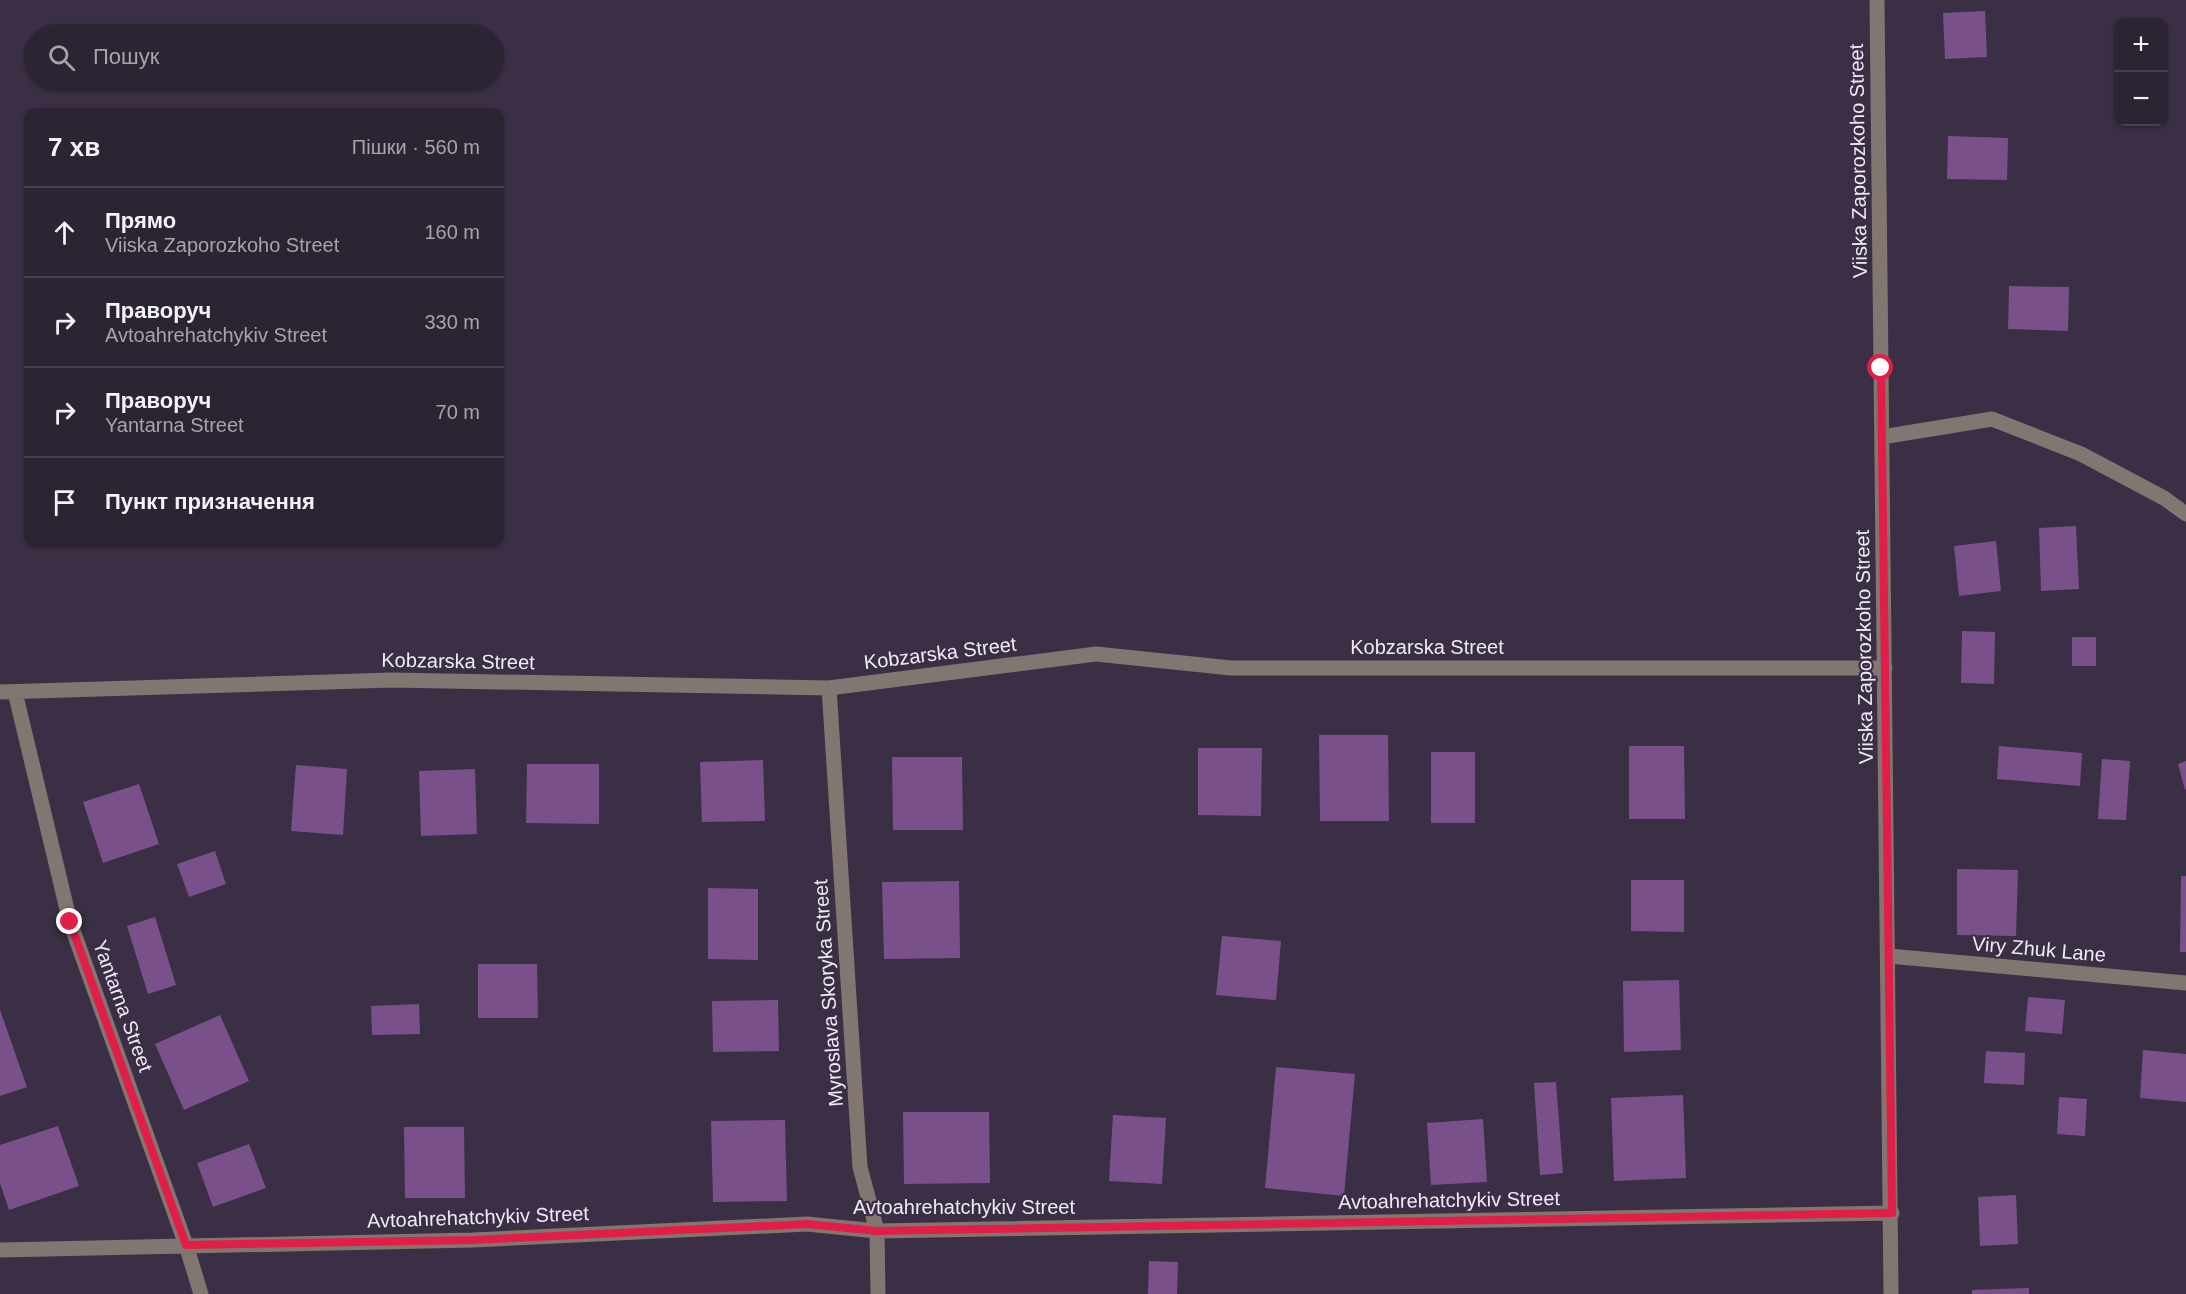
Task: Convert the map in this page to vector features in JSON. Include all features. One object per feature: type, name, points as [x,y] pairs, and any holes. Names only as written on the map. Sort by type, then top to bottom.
[{"type":"street","name":"Viiska Zaporozkoho Street","points":[[1877,0],[1892,1213],[1891,1294]]},
{"type":"street","points":[[1882,437],[1992,419],[2081,454],[2164,498],[2186,513]]},
{"type":"street","name":"Kobzarska Street","points":[[7,692],[392,680],[829,688],[1096,654],[1231,668],[1885,668]]},
{"type":"street","name":"Myroslava Skoryka Street","points":[[829,688],[860,1167],[877,1231],[878,1294]]},
{"type":"street","name":"Yantarna Street","points":[[7,692],[70,922],[186,1245],[201,1294]]},
{"type":"street","name":"Viry Zhuk Lane","points":[[1889,956],[2186,983]]},
{"type":"street","name":"Avtoahrehatchykiv Street","points":[[0,1250],[473,1240],[807,1224],[877,1231],[1892,1213]]},
{"type":"building","points":[[1985,11],[1987,57],[1945,59],[1943,13]]},
{"type":"building","points":[[1948,136],[2008,138],[2007,180],[1947,179]]},
{"type":"building","points":[[2009,286],[2069,287],[2068,331],[2008,329]]},
{"type":"building","points":[[2076,526],[2079,589],[2041,591],[2039,528]]},
{"type":"building","points":[[1996,541],[2001,591],[1959,596],[1954,546]]},
{"type":"building","points":[[1962,631],[1995,632],[1994,684],[1961,683]]},
{"type":"building","points":[[2072,637],[2096,637],[2096,666],[2072,666]]},
{"type":"building","points":[[1319,735],[1388,735],[1389,821],[1320,821]]},
{"type":"building","points":[[1629,746],[1684,746],[1685,819],[1629,819]]},
{"type":"building","points":[[1999,746],[2082,753],[2080,786],[1997,779]]},
{"type":"building","points":[[1198,748],[1262,748],[1261,816],[1198,815]]},
{"type":"building","points":[[1431,752],[1475,752],[1475,823],[1431,823]]},
{"type":"building","points":[[892,757],[962,757],[963,830],[893,830]]},
{"type":"building","points":[[2102,759],[2130,761],[2126,820],[2098,819]]},
{"type":"building","points":[[763,760],[765,821],[702,822],[700,762]]},
{"type":"building","points":[[2186,761],[2186,789],[2185,790],[2178,764]]},
{"type":"building","points":[[527,764],[599,764],[599,824],[526,823]]},
{"type":"building","points":[[296,765],[347,769],[343,835],[291,831]]},
{"type":"building","points":[[475,769],[477,834],[421,836],[419,771]]},
{"type":"building","points":[[139,784],[159,844],[103,863],[83,802]]},
{"type":"building","points":[[215,851],[226,884],[189,897],[177,864]]},
{"type":"building","points":[[1957,869],[2018,870],[2016,936],[1957,935]]},
{"type":"building","points":[[2181,876],[2186,876],[2186,952],[2180,952]]},
{"type":"building","points":[[1631,880],[1684,880],[1684,932],[1631,931]]},
{"type":"building","points":[[959,881],[960,958],[884,959],[882,882]]},
{"type":"building","points":[[708,888],[758,889],[758,960],[708,959]]},
{"type":"building","points":[[155,917],[176,985],[148,994],[127,926]]},
{"type":"building","points":[[1222,936],[1281,941],[1276,1000],[1216,995]]},
{"type":"building","points":[[478,964],[537,964],[538,1018],[478,1018]]},
{"type":"building","points":[[1679,980],[1681,1050],[1624,1052],[1623,981]]},
{"type":"building","points":[[2028,997],[2065,1000],[2062,1034],[2025,1031]]},
{"type":"building","points":[[778,1000],[779,1051],[713,1052],[712,1001]]},
{"type":"building","points":[[419,1004],[420,1034],[372,1035],[371,1006]]},
{"type":"building","points":[[0,1010],[27,1087],[0,1096]]},
{"type":"building","points":[[220,1015],[249,1081],[184,1110],[155,1044]]},
{"type":"building","points":[[2143,1050],[2186,1054],[2186,1102],[2140,1098]]},
{"type":"building","points":[[1986,1051],[2025,1053],[2024,1085],[1984,1083]]},
{"type":"building","points":[[1276,1067],[1355,1074],[1344,1196],[1265,1188]]},
{"type":"building","points":[[1556,1082],[1563,1173],[1540,1175],[1534,1083]]},
{"type":"building","points":[[1683,1095],[1686,1178],[1614,1181],[1611,1098]]},
{"type":"building","points":[[2059,1097],[2087,1099],[2085,1136],[2057,1134]]},
{"type":"building","points":[[903,1112],[989,1112],[990,1183],[904,1184]]},
{"type":"building","points":[[1113,1115],[1166,1118],[1162,1184],[1109,1181]]},
{"type":"building","points":[[1483,1119],[1487,1182],[1431,1185],[1427,1123]]},
{"type":"building","points":[[785,1120],[787,1201],[713,1202],[711,1121]]},
{"type":"building","points":[[58,1126],[79,1186],[9,1210],[0,1183],[0,1145]]},
{"type":"building","points":[[404,1127],[464,1127],[465,1198],[405,1198]]},
{"type":"building","points":[[249,1144],[266,1188],[213,1207],[197,1163]]},
{"type":"building","points":[[2016,1195],[2018,1244],[1980,1246],[1978,1197]]},
{"type":"building","points":[[1149,1261],[1178,1262],[1177,1294],[1148,1294]]},
{"type":"building","points":[[2029,1288],[2029,1294],[1972,1294],[1972,1290]]},
{"type":"route","points":[[70,922],[186,1245],[473,1240],[807,1224],[877,1231],[1892,1213],[1881,368]]}]
